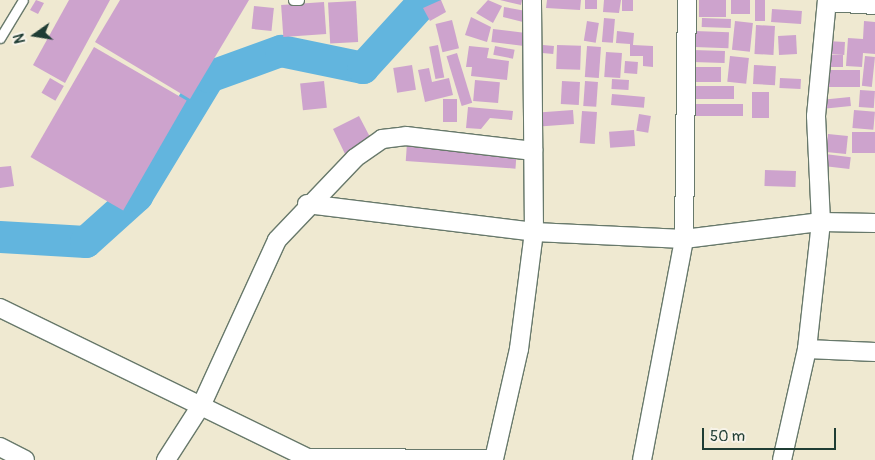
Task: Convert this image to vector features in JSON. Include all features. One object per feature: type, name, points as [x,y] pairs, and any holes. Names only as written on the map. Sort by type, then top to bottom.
[{"type":"street","points":[[0,308],[202,404],[306,459],[494,460],[519,348],[534,232],[532,0]]},
{"type":"street","points":[[642,460],[684,238],[687,0]]},
{"type":"street","points":[[782,460],[807,349],[821,222],[816,116],[827,1],[875,5]]},
{"type":"street","points":[[166,460],[202,404],[262,266],[307,204],[355,158],[382,139],[406,136],[534,151]]},
{"type":"street","points":[[307,204],[534,232],[684,238],[821,222],[875,223]]},
{"type":"street","points":[[807,349],[875,352]]},
{"type":"street","points":[[0,447],[25,460]]},
{"type":"lane","points":[[0,38],[23,0]]},
{"type":"lane","points":[[293,0],[299,0]]},
{"type":"building","points":[[36,0],[44,3],[38,14],[30,10]]},
{"type":"building","points":[[69,0],[110,0],[65,83],[33,65]]},
{"type":"building","points":[[120,0],[249,0],[190,99],[95,42]]},
{"type":"building","points":[[441,0],[446,12],[430,21],[423,8]]},
{"type":"building","points":[[488,0],[502,6],[493,23],[476,13]]},
{"type":"building","points":[[500,0],[522,0],[521,5]]},
{"type":"building","points":[[547,0],[581,0],[580,10],[546,8]]},
{"type":"building","points":[[585,0],[597,0],[597,9],[585,9]]},
{"type":"building","points":[[604,0],[621,0],[619,13],[603,12]]},
{"type":"building","points":[[622,0],[633,0],[633,11],[622,11]]},
{"type":"building","points":[[699,0],[726,0],[726,17],[699,17]]},
{"type":"building","points":[[731,0],[750,0],[750,14],[731,14]]},
{"type":"building","points":[[755,0],[765,0],[765,21],[755,21]]},
{"type":"building","points":[[356,1],[358,42],[330,43],[328,2]]},
{"type":"building","points":[[324,2],[326,34],[283,37],[281,5]]},
{"type":"building","points":[[254,6],[274,8],[271,31],[252,29]]},
{"type":"building","points":[[504,7],[526,11],[523,22],[503,17]]},
{"type":"building","points":[[772,9],[802,11],[801,24],[771,22]]},
{"type":"building","points":[[471,17],[491,27],[487,42],[465,35]]},
{"type":"building","points":[[604,18],[615,19],[613,43],[602,42]]},
{"type":"building","points":[[702,18],[731,19],[731,28],[702,27]]},
{"type":"building","points":[[452,20],[459,48],[443,52],[436,24]]},
{"type":"building","points":[[587,21],[599,23],[596,43],[584,41]]},
{"type":"building","points":[[735,21],[753,23],[750,52],[732,50]]},
{"type":"building","points":[[864,21],[875,22],[875,54],[863,53],[862,67],[846,66],[848,38],[863,39]]},
{"type":"building","points":[[756,25],[775,26],[773,55],[754,54]]},
{"type":"building","points":[[493,29],[524,33],[522,46],[491,42]]},
{"type":"building","points":[[617,31],[634,33],[633,45],[653,46],[653,67],[643,66],[643,56],[630,56],[630,44],[616,43]]},
{"type":"building","points":[[695,31],[729,32],[728,48],[694,47]]},
{"type":"building","points":[[796,35],[797,54],[779,55],[778,36]]},
{"type":"building","points":[[827,41],[845,42],[844,55],[826,54]]},
{"type":"building","points":[[438,45],[444,77],[435,79],[429,47]]},
{"type":"building","points":[[543,45],[554,46],[553,54],[542,53]]},
{"type":"building","points":[[557,45],[581,46],[580,70],[556,69]]},
{"type":"building","points":[[469,46],[489,48],[487,58],[509,61],[507,80],[471,76],[472,67],[466,67]]},
{"type":"building","points":[[495,46],[515,50],[513,59],[493,55]]},
{"type":"building","points":[[587,46],[601,47],[599,78],[585,77]]},
{"type":"building","points":[[94,47],[187,100],[123,210],[31,157]]},
{"type":"building","points":[[693,50],[725,51],[725,63],[693,62]]},
{"type":"building","points":[[606,52],[622,53],[620,78],[604,77]]},
{"type":"building","points":[[457,53],[472,103],[462,106],[446,56]]},
{"type":"building","points":[[826,55],[843,55],[843,67],[826,67]]},
{"type":"building","points":[[730,56],[749,58],[746,84],[727,82]]},
{"type":"building","points":[[865,56],[875,57],[872,87],[862,86]]},
{"type":"building","points":[[625,61],[638,62],[637,74],[624,73]]},
{"type":"building","points":[[412,65],[416,90],[397,93],[393,68]]},
{"type":"building","points":[[754,65],[776,66],[775,85],[753,84]]},
{"type":"building","points":[[693,67],[721,67],[721,82],[693,82]]},
{"type":"building","points":[[429,68],[432,82],[449,78],[453,95],[425,102],[418,70]]},
{"type":"building","points":[[826,70],[860,70],[860,87],[826,87]]},
{"type":"building","points":[[50,78],[64,86],[55,101],[42,93]]},
{"type":"building","points":[[780,78],[801,79],[800,89],[779,88]]},
{"type":"building","points":[[612,79],[629,80],[628,90],[611,89]]},
{"type":"building","points":[[475,80],[500,82],[498,103],[473,101]]},
{"type":"building","points":[[324,81],[327,108],[303,110],[300,84]]},
{"type":"building","points":[[562,81],[580,82],[579,105],[561,104]]},
{"type":"building","points":[[585,81],[598,82],[596,107],[583,106]]},
{"type":"building","points":[[692,86],[734,86],[734,99],[692,99]]},
{"type":"building","points":[[860,90],[875,91],[874,108],[859,107]]},
{"type":"building","points":[[752,92],[769,92],[769,118],[752,118]]},
{"type":"building","points":[[612,94],[645,97],[644,108],[611,105]]},
{"type":"building","points":[[850,97],[851,106],[826,109],[825,100]]},
{"type":"building","points":[[443,99],[457,99],[457,122],[443,122]]},
{"type":"building","points":[[695,104],[743,104],[743,116],[695,116]]},
{"type":"building","points":[[468,107],[513,111],[512,120],[490,118],[481,129],[466,128]]},
{"type":"building","points":[[573,110],[574,124],[543,126],[542,112]]},
{"type":"building","points":[[854,110],[875,112],[873,130],[852,128]]},
{"type":"building","points":[[582,111],[597,112],[595,144],[580,143]]},
{"type":"building","points":[[639,114],[651,116],[648,133],[636,131]]},
{"type":"building","points":[[359,116],[370,137],[345,154],[333,129]]},
{"type":"building","points":[[634,130],[635,146],[610,148],[609,132]]},
{"type":"building","points":[[852,132],[875,132],[875,153],[852,153]]},
{"type":"building","points":[[828,134],[848,136],[846,154],[826,152]]},
{"type":"building","points":[[407,143],[517,151],[515,169],[406,161]]},
{"type":"building","points":[[825,154],[851,157],[849,169],[824,166]]},
{"type":"building","points":[[11,166],[14,186],[0,188],[0,167]]},
{"type":"building","points":[[765,170],[796,171],[795,187],[764,186]]},
{"type":"waterway","points":[[0,237],[86,242],[137,196],[209,77],[281,51],[363,68],[425,0]]}]
